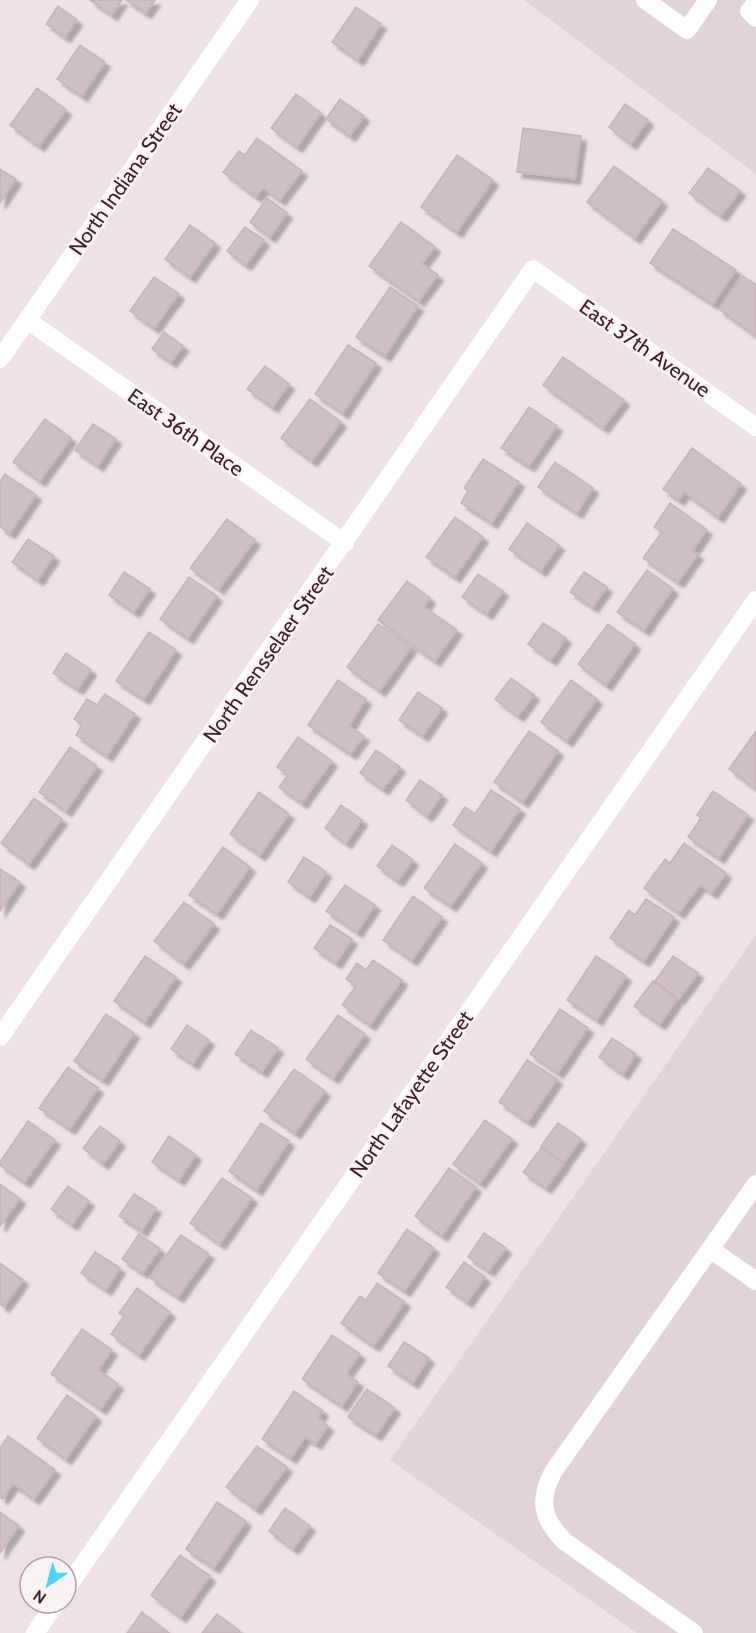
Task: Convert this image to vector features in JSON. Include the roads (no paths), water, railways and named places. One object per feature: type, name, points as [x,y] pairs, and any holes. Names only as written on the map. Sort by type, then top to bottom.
[{"type":"street","name":"North Indiana Street","points":[[0,359],[250,0]]},
{"type":"street","points":[[645,0],[687,30],[708,0]]},
{"type":"street","points":[[756,3],[749,12],[756,18]]},
{"type":"street","name":"East 37th Avenue","points":[[533,269],[756,427]]},
{"type":"street","name":"North Rensselaer Street","points":[[0,1037],[533,269]]},
{"type":"street","name":"East 36th Place","points":[[27,320],[345,543]]},
{"type":"street","name":"North Lafayette Street","points":[[78,1572],[756,600]]},
{"type":"street","points":[[694,1633],[564,1541],[549,1523],[545,1513],[544,1499],[553,1472],[756,1184]]},
{"type":"street","points":[[710,1249],[756,1281]]},
{"type":"street","points":[[35,1633],[48,1615]]}]
